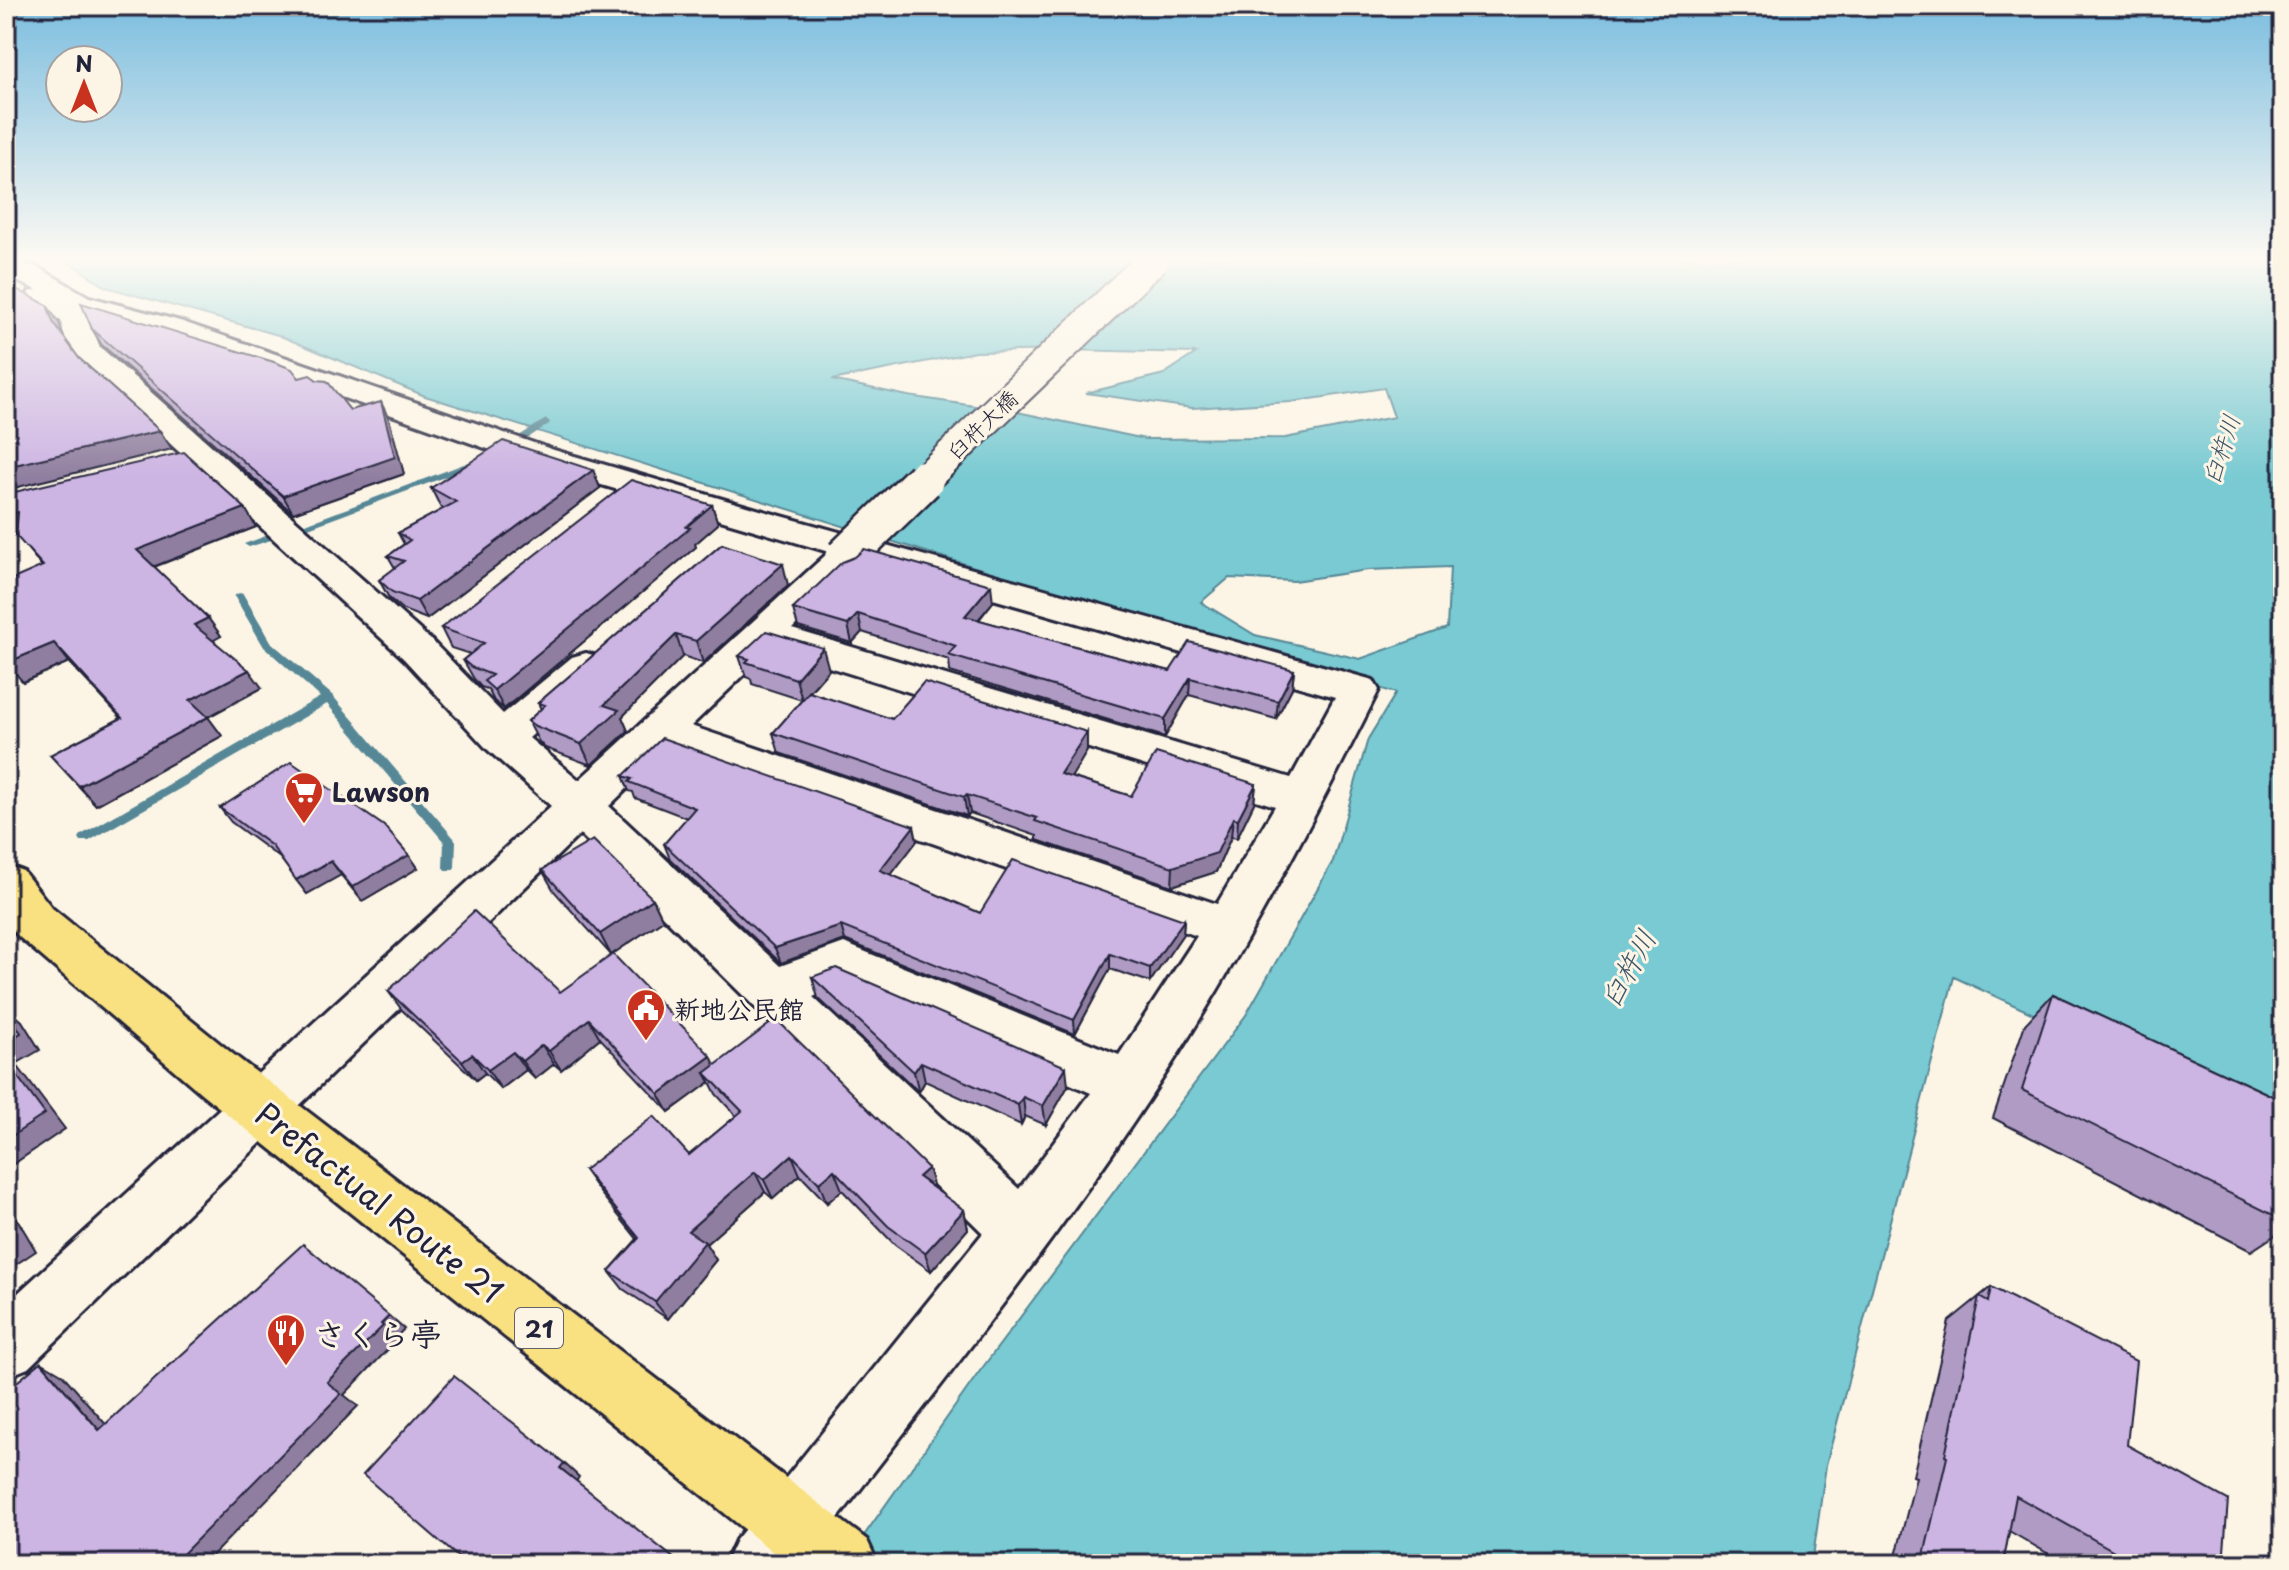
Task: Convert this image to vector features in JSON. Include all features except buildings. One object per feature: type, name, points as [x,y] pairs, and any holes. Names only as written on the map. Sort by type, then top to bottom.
[{"type":"main road","name":"Prefactual Route 21","points":[[6,884],[35,922],[804,1550]]},
{"type":"street","points":[[78,332],[88,352],[186,460],[431,641],[502,738],[580,806],[1022,1231]]},
{"type":"street","points":[[185,332],[542,457],[632,483],[736,536],[1359,690],[1303,798],[1228,927],[1129,1084],[1022,1231],[804,1550]]},
{"type":"street","name":"臼杵大橋","points":[[6,1346],[844,558],[1078,332]]},
{"type":"street","points":[[595,513],[632,483]]},
{"type":"street","points":[[764,633],[1303,798]]},
{"type":"street","points":[[502,738],[610,645]]},
{"type":"street","points":[[659,731],[1228,927]]},
{"type":"street","points":[[777,995],[802,978],[844,964],[1129,1084]]},
{"type":"water","name":"臼杵川","points":[[268,332],[2283,332],[2283,1131],[1954,977],[1826,1465],[1812,1564],[844,1564],[977,1375],[1246,1015],[1333,861],[1368,739],[1396,693],[1148,621],[425,396]],"holes":[[[1068,350],[1196,353],[1164,374],[1086,393],[1192,408],[1291,402],[1384,388],[1394,417],[1285,438],[1145,439],[1022,413],[908,396],[832,380],[975,352]],[[1450,567],[1447,628],[1360,659],[1255,635],[1201,602],[1229,578],[1294,581],[1368,570]]]},
{"type":"waterway","points":[[522,438],[546,422]]},
{"type":"waterway","points":[[300,528],[477,462]]},
{"type":"waterway","points":[[249,544],[271,537]]},
{"type":"waterway","points":[[239,596],[268,645],[328,698]]},
{"type":"waterway","points":[[85,838],[328,698]]},
{"type":"waterway","points":[[328,698],[450,841],[449,867]]},
{"type":"place","name":"Lawson","points":[[304,825]]},
{"type":"place","name":"新地公民館","points":[[646,1042]]},
{"type":"place","name":"さくら亭","points":[[286,1367]]}]
